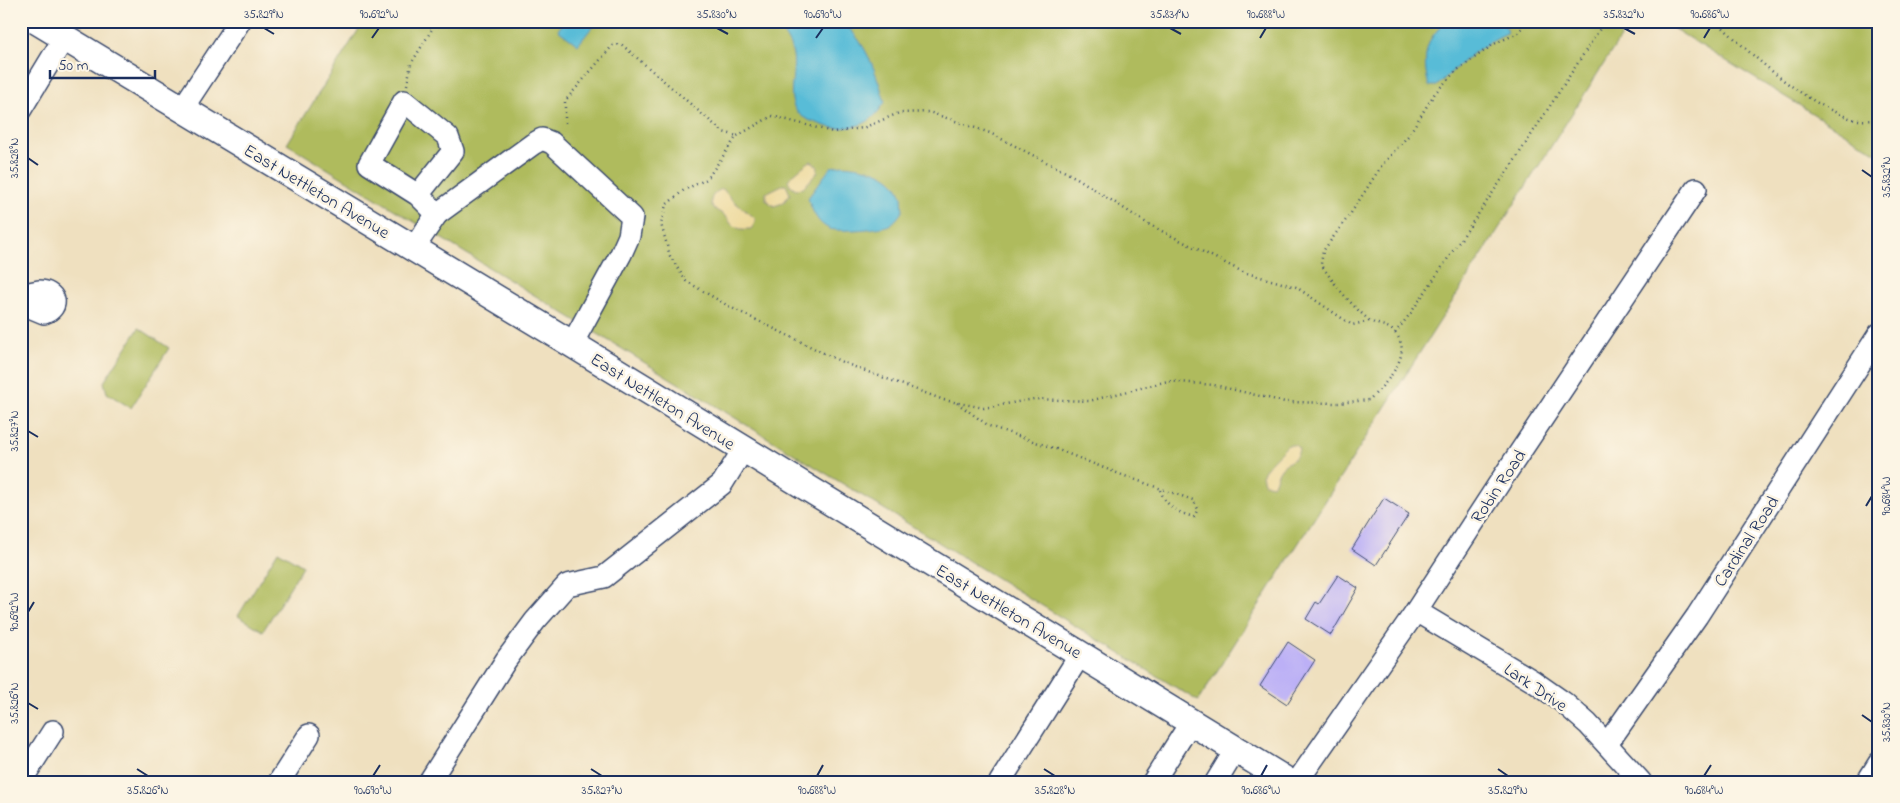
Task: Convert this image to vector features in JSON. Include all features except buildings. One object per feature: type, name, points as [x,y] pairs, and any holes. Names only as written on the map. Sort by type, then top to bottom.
[{"type":"main road","name":"East Nettleton Avenue","points":[[37,21],[572,344],[1289,782]]},
{"type":"street","points":[[182,109],[240,21]]},
{"type":"street","points":[[21,109],[64,38]]},
{"type":"street","points":[[418,195],[453,151],[448,137],[404,101],[369,164],[418,195],[437,214]]},
{"type":"street","points":[[413,249],[437,214],[533,144],[542,139],[552,143],[632,217],[629,236],[621,254],[572,344]]},
{"type":"street","name":"Robin Road","points":[[1297,782],[1416,611],[1696,189]]},
{"type":"street","name":"Cardinal Road","points":[[1607,744],[1697,616],[1879,334]]},
{"type":"street","points":[[430,782],[506,660],[535,621],[567,585],[604,577],[722,484],[743,450]]},
{"type":"street","name":"Lark Drive","points":[[1416,611],[1563,702],[1588,724],[1641,782]]},
{"type":"street","points":[[1000,782],[1080,655]]},
{"type":"street","points":[[1153,782],[1191,722]]},
{"type":"street","points":[[21,781],[53,731]]},
{"type":"street","points":[[279,782],[309,735]]},
{"type":"street","points":[[1216,782],[1236,749]]},
{"type":"street","points":[[1867,782],[1879,763]]},
{"type":"path","points":[[404,101],[411,64],[437,21]]},
{"type":"path","points":[[1369,321],[1352,325],[1296,288],[1243,272],[1148,224],[1077,178],[990,133],[929,112],[899,113],[863,128],[833,132],[772,116],[737,136],[707,179],[684,190],[666,205],[661,224],[670,256],[686,281],[730,307],[844,364],[944,400],[984,408],[1034,399],[1089,401],[1168,381],[1214,385],[1285,402],[1338,403],[1369,400],[1388,380],[1401,359],[1399,339],[1391,329],[1369,321],[1336,286],[1321,264],[1323,251],[1351,213],[1382,165],[1408,136],[1435,93],[1456,71],[1494,44],[1518,33],[1527,21]]},
{"type":"path","points":[[1395,333],[1515,160],[1606,21]]},
{"type":"path","points":[[1716,21],[1749,52],[1807,98],[1854,120],[1879,120]]},
{"type":"path","points":[[565,123],[565,101],[613,45],[621,44],[723,132],[737,136]]},
{"type":"path","points":[[956,402],[989,426],[1056,449],[1160,490],[1193,500],[1198,509],[1194,517],[1181,514],[1166,502],[1160,490]]},
{"type":"green space","points":[[364,21],[1631,21],[1198,701],[287,144]]},
{"type":"green space","points":[[1661,21],[1879,21],[1879,154]]},
{"type":"green space","points":[[139,328],[169,348],[131,408],[107,393],[104,382]]},
{"type":"green space","points":[[278,551],[303,566],[263,631],[238,616]]},
{"type":"sand","points":[[811,161],[818,167],[817,173],[803,188],[796,189],[790,185],[789,178]]},
{"type":"sand","points":[[786,185],[790,194],[783,203],[774,206],[766,200],[766,193]]},
{"type":"sand","points":[[723,189],[732,200],[755,218],[755,223],[751,229],[741,229],[734,226],[712,206],[712,197]]},
{"type":"sand","points":[[1288,445],[1295,445],[1299,449],[1298,453],[1282,467],[1272,485],[1264,483],[1262,475],[1269,464]]},
{"type":"water","points":[[565,21],[597,21],[578,45],[558,30]]},
{"type":"water","points":[[775,21],[840,21],[849,28],[869,57],[882,91],[885,102],[876,114],[862,124],[837,128],[803,117],[796,110],[791,94],[794,65],[792,51]]},
{"type":"water","points":[[1445,21],[1495,21],[1505,26],[1507,33],[1479,49],[1437,86],[1429,86],[1426,73],[1428,45]]},
{"type":"water","points":[[843,165],[877,172],[884,175],[897,186],[902,196],[903,210],[894,222],[878,228],[842,230],[825,227],[818,220],[808,198],[831,167]]}]
